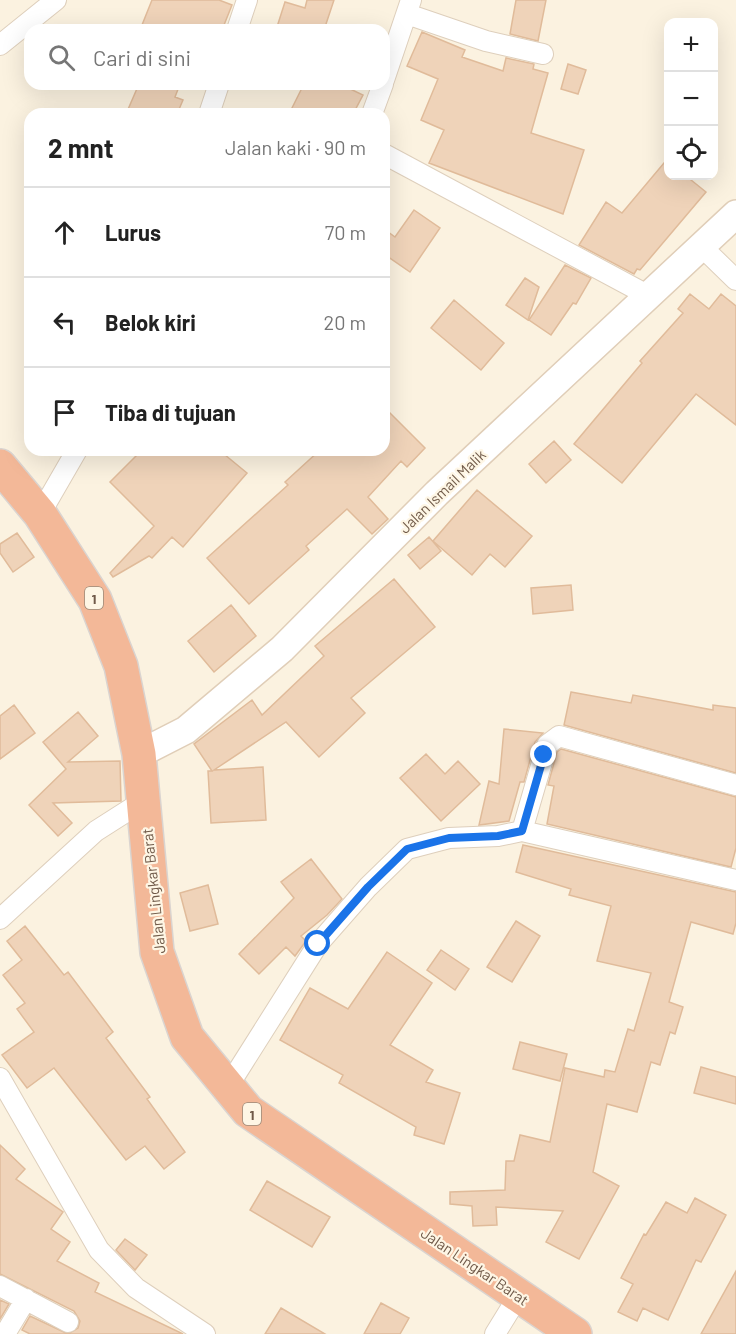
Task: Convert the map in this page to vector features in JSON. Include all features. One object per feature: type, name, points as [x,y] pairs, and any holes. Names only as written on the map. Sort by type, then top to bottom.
[{"type":"highway","name":"Jalan Lingkar Barat","points":[[0,466],[40,514],[95,600],[122,666],[139,754],[157,952],[187,1037],[248,1111],[575,1334]]},
{"type":"main road","name":"Jalan Ismail Malik","points":[[139,754],[186,730],[282,649],[437,493],[651,297],[736,214]]},
{"type":"street","points":[[26,24],[56,0]]},
{"type":"street","points":[[239,24],[247,0]]},
{"type":"street","points":[[390,62],[409,7],[486,41],[543,54]]},
{"type":"street","points":[[0,45],[24,26]]},
{"type":"street","points":[[211,108],[217,90]]},
{"type":"street","points":[[374,108],[380,90]]},
{"type":"street","points":[[390,157],[651,297]]},
{"type":"street","points":[[701,246],[736,280]]},
{"type":"street","points":[[40,514],[74,456]]},
{"type":"street","points":[[522,831],[548,746],[559,736],[736,785]]},
{"type":"street","points":[[0,919],[96,831],[143,801]]},
{"type":"street","points":[[227,1088],[318,944],[368,887],[407,849],[449,838],[498,836],[522,831],[736,880]]},
{"type":"street","points":[[0,1078],[99,1250],[136,1288],[205,1334]]},
{"type":"street","points":[[0,1286],[68,1322]]},
{"type":"street","points":[[495,1334],[519,1295]]},
{"type":"street","points":[[5,1334],[26,1299]]},
{"type":"building","points":[[152,0],[219,0],[232,5],[224,24],[142,24]]},
{"type":"building","points":[[307,0],[334,0],[326,24],[278,24],[285,2],[305,8]]},
{"type":"building","points":[[516,0],[546,0],[538,41],[510,34]]},
{"type":"building","points":[[422,32],[465,50],[462,57],[503,71],[506,58],[534,64],[533,69],[548,73],[531,133],[584,150],[563,214],[429,163],[444,130],[421,120],[438,79],[407,66]]},
{"type":"building","points":[[568,64],[586,70],[578,94],[561,89]]},
{"type":"building","points":[[136,90],[178,90],[175,97],[183,100],[180,108],[129,108]]},
{"type":"building","points":[[301,90],[353,90],[363,95],[356,108],[292,108]]},
{"type":"building","points":[[664,163],[664,180],[691,180],[706,192],[640,270],[637,269],[634,274],[579,245],[606,202],[622,213]]},
{"type":"building","points":[[414,210],[440,228],[410,272],[390,258],[390,233],[395,237]]},
{"type":"building","points":[[565,265],[591,278],[576,304],[573,303],[551,335],[529,320]]},
{"type":"building","points":[[525,278],[539,287],[528,320],[506,305]]},
{"type":"building","points":[[690,294],[709,309],[721,294],[736,306],[736,425],[696,394],[622,483],[574,444],[642,363],[640,361],[683,313],[678,309]]},
{"type":"building","points":[[454,300],[504,343],[481,370],[431,328]]},
{"type":"building","points":[[390,413],[425,448],[407,467],[401,461],[368,497],[388,519],[372,534],[347,509],[306,546],[309,550],[249,604],[207,558],[288,485],[285,482],[313,456],[390,456]]},
{"type":"building","points":[[554,441],[571,460],[546,483],[529,464]]},
{"type":"building","points":[[136,456],[226,456],[247,473],[183,547],[172,537],[152,558],[149,556],[113,577],[110,573],[154,526],[110,482]]},
{"type":"building","points":[[477,490],[532,536],[505,567],[490,554],[472,575],[433,541]]},
{"type":"building","points":[[17,533],[34,557],[13,572],[0,553],[0,544]]},
{"type":"building","points":[[429,537],[441,551],[420,569],[408,555]]},
{"type":"building","points":[[394,579],[435,627],[351,698],[365,713],[319,757],[286,722],[214,770],[263,767],[266,820],[211,823],[208,771],[212,771],[194,744],[252,700],[262,715],[324,656],[315,646]]},
{"type":"building","points":[[571,585],[573,610],[533,614],[531,588]]},
{"type":"building","points":[[231,605],[256,636],[214,672],[188,641]]},
{"type":"building","points":[[571,692],[631,703],[633,695],[713,710],[713,705],[736,708],[736,773],[564,725]]},
{"type":"building","points":[[14,705],[35,733],[0,759],[0,716]]},
{"type":"building","points":[[78,712],[98,736],[68,762],[120,761],[121,801],[53,803],[72,823],[58,836],[29,805],[66,769],[43,742]]},
{"type":"building","points":[[504,729],[543,733],[535,742],[524,782],[520,782],[509,821],[479,825],[489,781],[499,784]]},
{"type":"building","points":[[561,749],[736,797],[736,848],[731,867],[547,824],[554,786],[548,785],[557,752]]},
{"type":"building","points":[[426,754],[445,774],[458,761],[480,784],[441,821],[400,778]]},
{"type":"building","points":[[523,845],[736,892],[736,923],[733,934],[691,922],[669,1002],[683,1007],[675,1034],[670,1032],[660,1065],[651,1062],[637,1112],[607,1104],[593,1172],[619,1186],[579,1259],[546,1242],[563,1211],[496,1207],[497,1225],[473,1226],[472,1206],[450,1204],[450,1192],[505,1190],[506,1161],[514,1161],[520,1135],[550,1142],[565,1068],[604,1077],[605,1070],[615,1072],[628,1029],[634,1031],[651,973],[597,961],[611,906],[569,895],[571,889],[516,872]]},
{"type":"building","points":[[311,859],[342,899],[327,915],[301,936],[306,941],[295,956],[286,947],[259,974],[239,954],[294,898],[281,882]]},
{"type":"building","points":[[208,885],[218,924],[190,931],[180,893]]},
{"type":"building","points":[[516,921],[540,936],[512,982],[487,967]]},
{"type":"building","points":[[25,926],[64,975],[68,972],[113,1032],[106,1038],[150,1097],[147,1099],[185,1152],[164,1169],[145,1146],[126,1160],[54,1068],[27,1088],[2,1055],[34,1032],[17,1009],[25,1003],[3,975],[22,960],[7,941]]},
{"type":"building","points":[[441,950],[469,969],[455,990],[427,970]]},
{"type":"building","points":[[387,952],[432,983],[390,1045],[433,1070],[426,1082],[460,1093],[444,1144],[414,1135],[416,1127],[339,1083],[343,1075],[280,1040],[310,988],[348,1009]]},
{"type":"building","points":[[520,1042],[567,1054],[560,1081],[513,1069]]},
{"type":"building","points":[[701,1067],[736,1077],[736,1104],[694,1093]]},
{"type":"building","points":[[0,1145],[25,1169],[16,1179],[63,1212],[51,1229],[70,1242],[57,1261],[99,1283],[95,1292],[183,1334],[68,1334],[78,1328],[80,1321],[74,1311],[0,1274]]},
{"type":"building","points":[[267,1181],[330,1217],[312,1247],[250,1210]]},
{"type":"building","points":[[695,1198],[726,1215],[701,1262],[696,1260],[668,1320],[643,1308],[637,1321],[618,1312],[633,1284],[621,1278],[644,1234],[646,1235],[666,1202],[687,1213]]},
{"type":"building","points":[[125,1239],[147,1255],[135,1270],[116,1250]]},
{"type":"building","points":[[736,1271],[736,1334],[701,1334]]},
{"type":"building","points":[[0,1300],[9,1304],[0,1319]]},
{"type":"building","points":[[381,1303],[409,1318],[400,1334],[364,1334]]},
{"type":"building","points":[[281,1308],[325,1334],[265,1334]]},
{"type":"building","points":[[30,1316],[68,1334],[30,1334],[22,1330]]},
{"type":"route","points":[[318,944],[368,887],[407,849],[449,838],[474,835],[498,836],[522,831],[544,755]]}]
